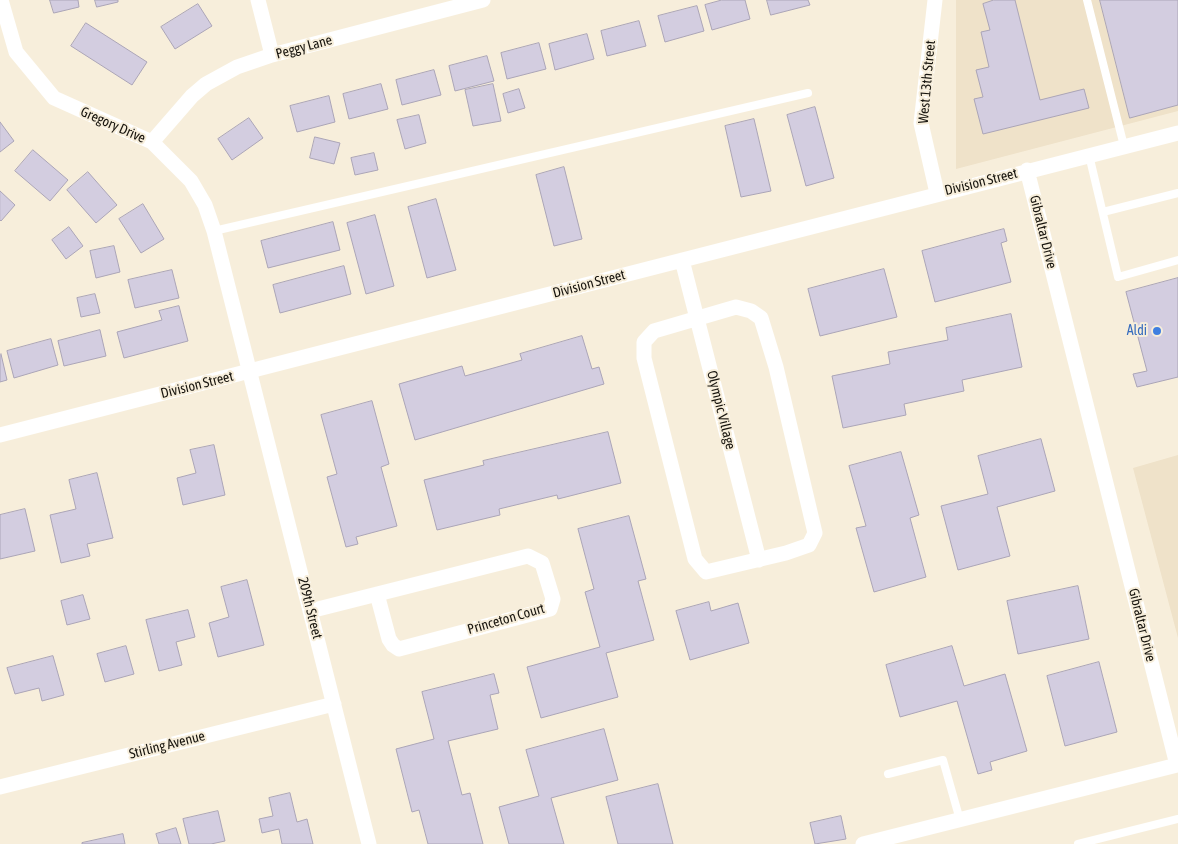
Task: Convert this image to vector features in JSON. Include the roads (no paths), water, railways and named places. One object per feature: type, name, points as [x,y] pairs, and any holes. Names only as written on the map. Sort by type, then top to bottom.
[{"type":"street","name":"Gregory Drive","points":[[1,0],[16,52],[54,98],[152,142],[191,181],[205,205],[214,231],[250,372]]},
{"type":"street","points":[[258,0],[272,56]]},
{"type":"street","name":"Peggy Lane","points":[[152,142],[192,96],[206,84],[237,67],[483,0]]},
{"type":"street","name":"West 13th Street","points":[[935,0],[921,123],[937,193]]},
{"type":"street","name":"Division Street","points":[[0,435],[250,372],[937,193],[1178,133]]},
{"type":"street","name":"Gibraltar Drive","points":[[863,844],[1177,765],[1028,170]]},
{"type":"street","name":"Olympic Village","points":[[682,260],[759,560]]},
{"type":"street","points":[[736,307],[751,311],[761,318],[776,367],[815,533],[809,545],[759,560],[706,572],[695,560],[644,358],[644,342],[654,331],[736,307]]},
{"type":"street","name":"209th Street","points":[[250,372],[369,844]]},
{"type":"street","name":"Princeton Court","points":[[310,611],[377,594],[528,556],[542,563],[552,599],[550,609],[399,648],[393,645],[390,639],[377,594]]},
{"type":"street","name":"Stirling Avenue","points":[[0,787],[334,704]]},
{"type":"lane","points":[[1087,0],[1124,146]]},
{"type":"lane","points":[[214,231],[808,93]]},
{"type":"lane","points":[[1089,155],[1118,277],[1178,260]]},
{"type":"lane","points":[[1103,212],[1178,193]]},
{"type":"lane","points":[[888,774],[943,760],[960,820]]},
{"type":"lane","points":[[1078,844],[1178,819]]},
{"type":"place","name":"Aldi","points":[[1157,331]]}]
